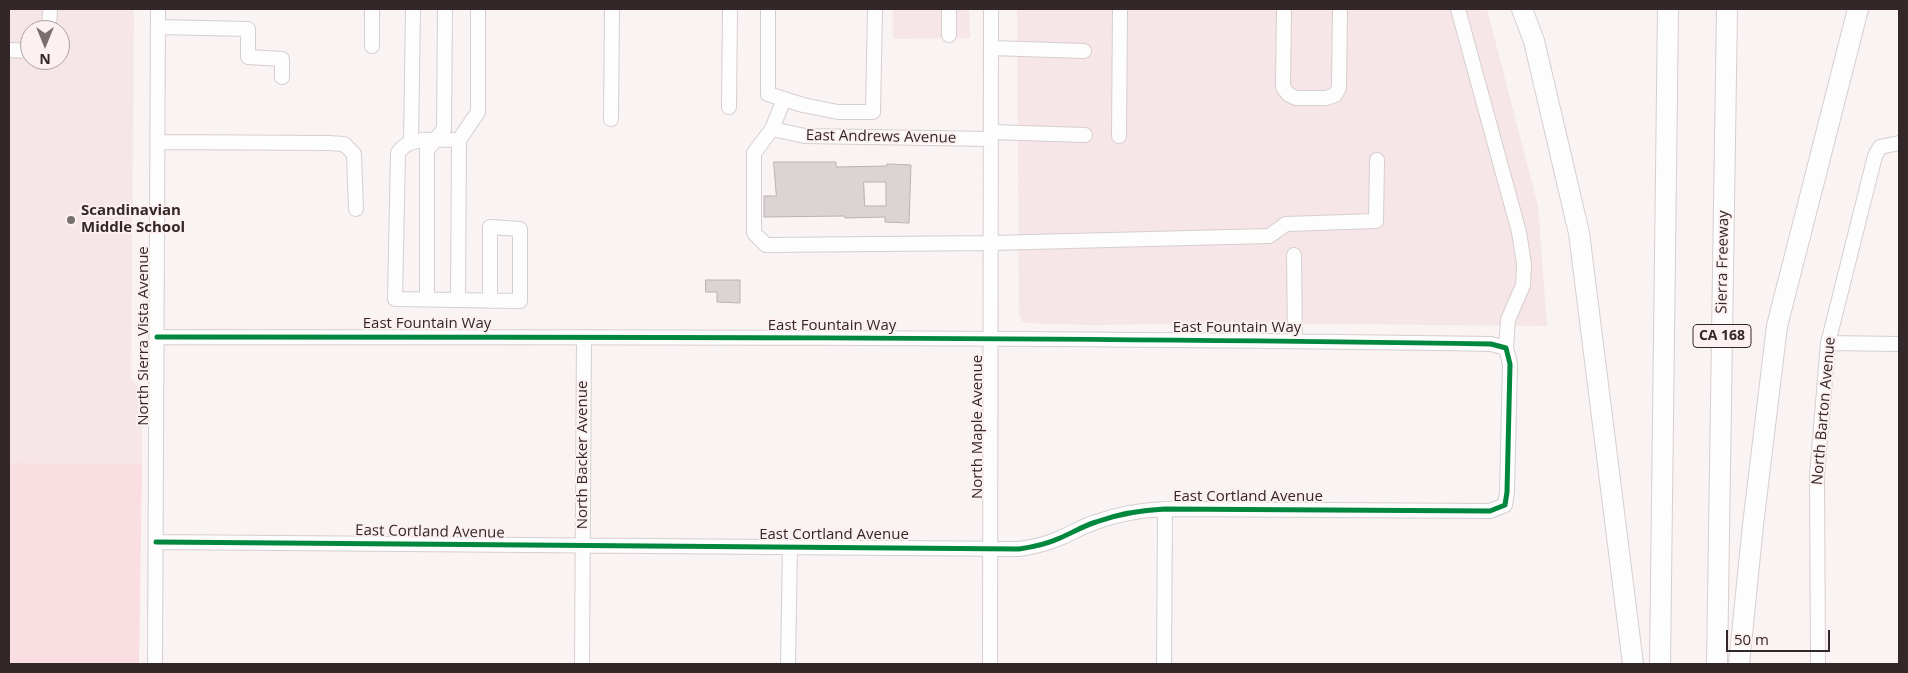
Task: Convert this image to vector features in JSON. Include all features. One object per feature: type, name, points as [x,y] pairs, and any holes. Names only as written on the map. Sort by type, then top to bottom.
[{"type":"highway","points":[[1522,9],[1534,41],[1579,233],[1633,664]]},
{"type":"highway","points":[[1660,664],[1668,9]]},
{"type":"highway","name":"Sierra Freeway","points":[[1717,664],[1727,9]]},
{"type":"highway","points":[[1739,664],[1753,526],[1777,326],[1858,9]]},
{"type":"street","name":"North Sierra Vista Avenue","points":[[155,664],[158,9]]},
{"type":"street","points":[[372,9],[372,46]]},
{"type":"street","points":[[411,142],[412,9]]},
{"type":"street","points":[[427,299],[427,150],[444,129],[445,9]]},
{"type":"street","points":[[458,299],[460,140],[478,112],[478,9]]},
{"type":"street","points":[[611,119],[612,9]]},
{"type":"street","points":[[729,107],[730,9]]},
{"type":"street","points":[[768,9],[768,94],[803,105],[838,112],[873,112],[875,9]]},
{"type":"street","points":[[949,9],[949,35]]},
{"type":"street","name":"North Maple Avenue","points":[[990,664],[991,9]]},
{"type":"street","points":[[1119,136],[1120,9]]},
{"type":"street","points":[[1284,9],[1283,87],[1288,94],[1296,98],[1326,98],[1335,94],[1339,88],[1340,9]]},
{"type":"street","points":[[1458,9],[1519,232],[1524,264],[1523,285],[1508,320],[1506,348]]},
{"type":"street","points":[[158,27],[248,29],[248,56],[282,60],[282,77]]},
{"type":"street","points":[[991,48],[1084,51]]},
{"type":"street","points":[[784,99],[772,129],[754,153],[754,233],[766,245],[991,243],[1268,236],[1286,224],[1376,220],[1376,160]]},
{"type":"street","name":"East Andrews Avenue","points":[[772,129],[805,136],[1085,135]]},
{"type":"street","points":[[460,140],[411,142],[402,146],[398,153],[395,299],[520,301],[520,229],[490,227],[490,300]]},
{"type":"street","points":[[158,142],[344,144],[354,154],[356,209]]},
{"type":"street","name":"North Barton Avenue","points":[[1818,664],[1817,475],[1828,343],[1875,156],[1880,147],[1896,143]]},
{"type":"street","points":[[1294,255],[1295,341]]},
{"type":"street","name":"East Fountain Way","points":[[157,337],[584,337],[1295,341],[1491,344],[1506,348]]},
{"type":"street","name":"North Backer Avenue","points":[[582,664],[584,337]]},
{"type":"street","points":[[1828,343],[1899,344]]},
{"type":"street","name":"East Cortland Avenue","points":[[156,542],[1019,549],[1040,546],[1116,515],[1165,508],[1490,511],[1505,505],[1507,492],[1510,364],[1506,348]]},
{"type":"street","points":[[1164,664],[1165,508]]},
{"type":"street","points":[[788,664],[790,547]]},
{"type":"shaded area","name":"Scandinavian Middle School","points":[[9,9],[134,9],[131,379],[142,390],[142,464],[9,463]]},
{"type":"shaded area","points":[[893,9],[969,9],[970,38],[893,39]]},
{"type":"shaded area","points":[[1017,9],[1487,9],[1538,206],[1547,326],[1242,323],[1089,325],[1025,323],[1019,315]]},
{"type":"shaded area","points":[[9,463],[142,464],[139,664],[9,664]]},
{"type":"building","points":[[774,162],[836,162],[836,167],[887,166],[887,164],[911,165],[909,223],[885,222],[885,217],[764,217],[764,196],[776,196]],"holes":[[[864,182],[886,182],[886,206],[865,206]]]},
{"type":"building","points":[[706,280],[740,280],[740,303],[717,302],[717,292],[706,292]]},
{"type":"cycle path","points":[[156,542],[1019,549],[1050,542],[1087,525],[1113,517],[1165,509],[1490,511],[1505,505],[1507,492],[1510,364],[1506,348],[1491,344],[657,337],[157,337]]},
{"type":"place","name":"Scandinavian Middle School","points":[[71,220]]}]
